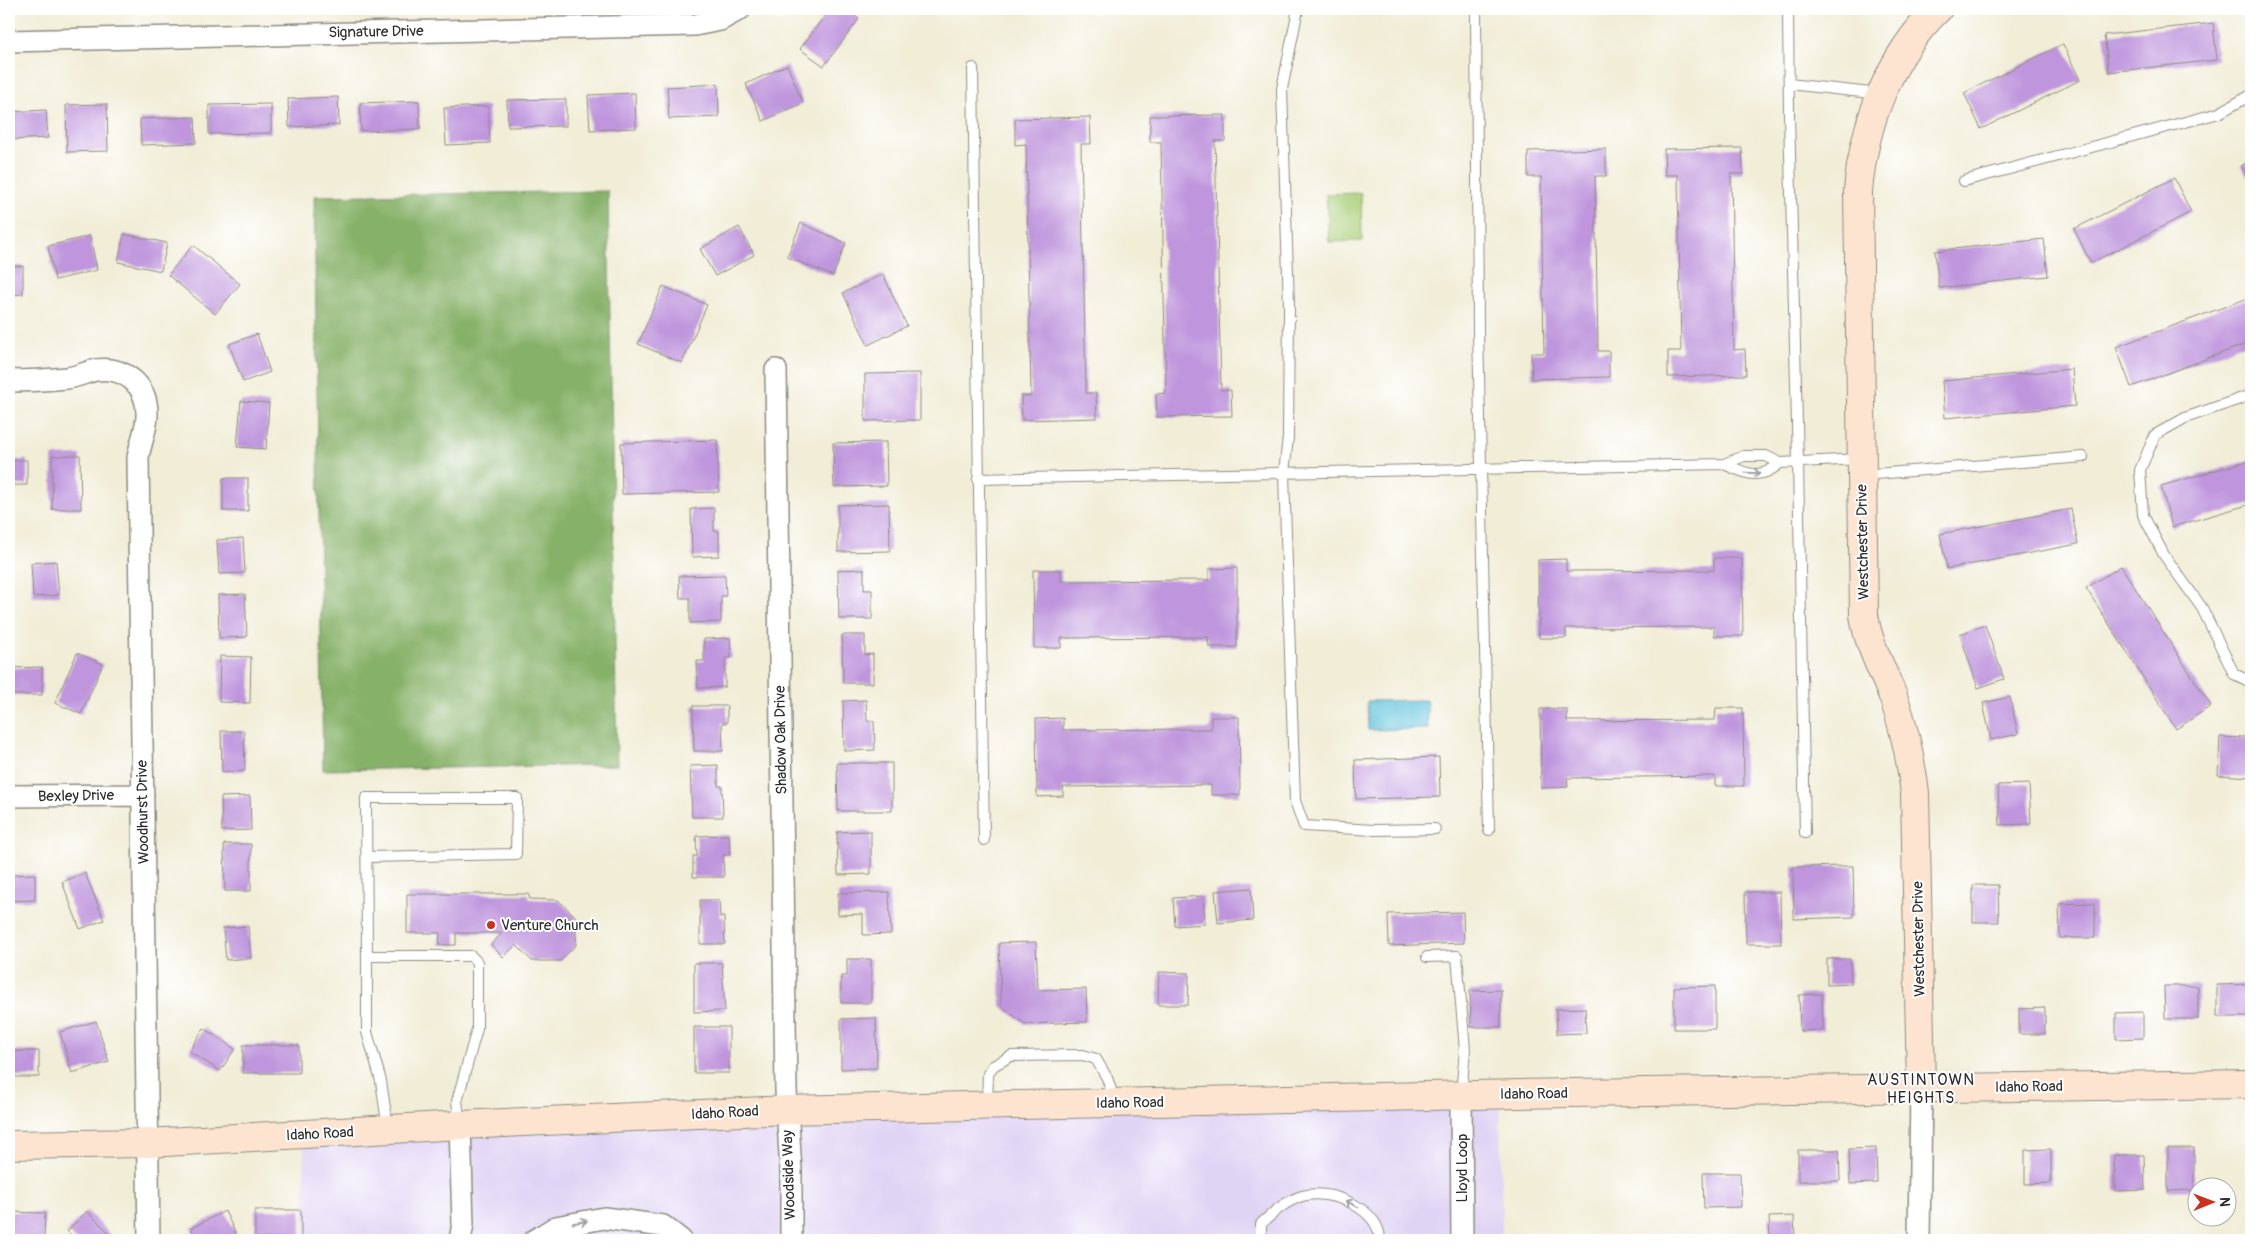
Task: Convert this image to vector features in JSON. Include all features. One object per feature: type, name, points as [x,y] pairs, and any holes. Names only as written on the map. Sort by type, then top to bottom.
[{"type":"street","name":"Signature Drive","points":[[9,41],[695,25],[720,20],[740,9]]},
{"type":"street","name":"Westchester Drive","points":[[1921,1088],[1915,793],[1910,756],[1902,721],[1870,644],[1865,625],[1858,190],[1864,147],[1874,108],[1902,53],[1938,9]]},
{"type":"street","name":"Woodhurst Drive","points":[[9,381],[69,378],[95,370],[109,369],[127,375],[140,387],[147,402],[148,416],[140,442],[138,458],[149,1240]]},
{"type":"street","name":"Shadow Oak Drive","points":[[776,370],[787,1110]]},
{"type":"street","name":"Bexley Drive","points":[[9,796],[142,795]]},
{"type":"street","name":"Idaho Road","points":[[9,1146],[148,1143],[460,1125],[787,1110],[1461,1096],[2251,1084]]},
{"type":"street","points":[[1919,1240],[1921,1088]]},
{"type":"street","name":"Lloyd Loop","points":[[1461,1096],[1462,1240]]},
{"type":"street","name":"Woodside Way","points":[[787,1110],[791,1171],[791,1240]]},
{"type":"street","points":[[460,1125],[463,1224],[460,1240]]},
{"type":"street","points":[[535,1240],[556,1227],[604,1218],[663,1226],[681,1240]]},
{"type":"lane","points":[[1298,9],[1282,89],[1289,315],[1288,436],[1284,473],[1295,800],[1304,826],[1374,830],[1435,829]]},
{"type":"lane","points":[[1476,9],[1475,125],[1489,830]]},
{"type":"lane","points":[[1788,9],[1805,833]]},
{"type":"lane","points":[[973,68],[984,840]]},
{"type":"lane","points":[[1789,84],[1881,94]]},
{"type":"lane","points":[[1964,181],[2219,114],[2251,95]]},
{"type":"lane","points":[[2251,394],[2185,418],[2155,435],[2140,470],[2143,515],[2164,555],[2202,608],[2234,674],[2251,682]]},
{"type":"lane","points":[[978,479],[1724,464],[1744,456],[1766,456],[1780,463],[1798,462],[1862,467],[2083,456]]},
{"type":"lane","points":[[1724,464],[1745,473],[1759,474],[1770,472],[1780,463]]},
{"type":"lane","points":[[366,857],[516,854],[517,798],[366,798],[366,857],[367,956],[367,1032],[381,1081],[388,1130]]},
{"type":"lane","points":[[367,956],[471,956],[477,962],[477,1029],[457,1101],[460,1125]]},
{"type":"lane","points":[[1427,957],[1456,956],[1464,1050],[1461,1096]]},
{"type":"lane","points":[[987,1106],[988,1074],[993,1066],[1011,1056],[1083,1055],[1096,1059],[1107,1078],[1116,1103]]},
{"type":"lane","points":[[1261,1240],[1261,1224],[1282,1204],[1303,1196],[1319,1194],[1334,1196],[1358,1206],[1380,1232],[1380,1240]]},
{"type":"shaded area","points":[[1500,1095],[1502,1240],[305,1240],[304,1135]]},
{"type":"green space","points":[[608,191],[617,765],[323,770],[314,196]]},
{"type":"green space","points":[[1361,193],[1362,241],[1329,242],[1326,194]]},
{"type":"water","points":[[1427,700],[1428,729],[1368,730],[1367,701]]},
{"type":"building","points":[[830,9],[845,9],[859,19],[824,66],[800,49]]},
{"type":"building","points":[[2213,23],[2217,60],[2109,72],[2104,35]]},
{"type":"building","points":[[2063,44],[2080,80],[1981,129],[1964,93]]},
{"type":"building","points":[[787,65],[803,103],[763,121],[746,84]]},
{"type":"building","points":[[718,84],[719,117],[669,119],[667,87]]},
{"type":"building","points":[[635,93],[636,128],[590,130],[588,95]]},
{"type":"building","points":[[338,97],[339,125],[289,127],[288,99]]},
{"type":"building","points":[[566,99],[566,126],[508,127],[507,100]]},
{"type":"building","points":[[419,101],[420,129],[361,131],[360,103]]},
{"type":"building","points":[[107,104],[108,151],[67,152],[66,105]]},
{"type":"building","points":[[271,104],[271,133],[209,134],[209,105]]},
{"type":"building","points":[[488,106],[490,143],[446,145],[444,108]]},
{"type":"building","points":[[46,110],[48,138],[9,140],[9,112]]},
{"type":"building","points":[[1225,115],[1225,141],[1215,141],[1221,390],[1231,390],[1232,416],[1157,417],[1156,394],[1166,393],[1161,142],[1150,142],[1150,116]]},
{"type":"building","points":[[195,117],[196,143],[141,145],[140,119]]},
{"type":"building","points":[[1090,117],[1091,144],[1081,144],[1086,393],[1096,393],[1097,418],[1022,420],[1021,396],[1031,396],[1026,144],[1015,145],[1015,119]]},
{"type":"building","points":[[1742,148],[1743,174],[1731,174],[1734,350],[1745,349],[1746,375],[1668,377],[1668,351],[1681,351],[1678,175],[1665,175],[1664,149]]},
{"type":"building","points":[[1606,149],[1606,176],[1595,176],[1598,351],[1609,351],[1609,377],[1532,379],[1531,353],[1544,353],[1541,177],[1528,177],[1528,151]]},
{"type":"building","points":[[2251,160],[2251,183],[2241,166]]},
{"type":"building","points":[[2174,178],[2191,212],[2091,263],[2074,229]]},
{"type":"building","points":[[801,223],[846,243],[833,276],[787,257]]},
{"type":"building","points":[[739,227],[754,255],[715,276],[700,249]]},
{"type":"building","points":[[124,234],[167,243],[161,271],[118,262]]},
{"type":"building","points":[[90,236],[97,270],[55,280],[48,246]]},
{"type":"building","points":[[2044,239],[2048,276],[1939,288],[1935,251]]},
{"type":"building","points":[[193,245],[240,284],[215,314],[168,275]]},
{"type":"building","points":[[9,266],[23,266],[23,294],[9,295]]},
{"type":"building","points":[[883,274],[907,326],[868,345],[843,293]]},
{"type":"building","points":[[663,286],[707,305],[682,363],[638,344]]},
{"type":"building","points":[[2251,297],[2251,342],[2131,387],[2116,347]]},
{"type":"building","points":[[257,334],[270,372],[243,382],[229,344]]},
{"type":"building","points":[[2072,369],[2075,406],[1945,418],[1942,381]]},
{"type":"building","points":[[920,373],[920,420],[865,421],[865,374]]},
{"type":"building","points":[[241,401],[269,403],[266,449],[237,447]]},
{"type":"building","points":[[717,440],[719,492],[622,494],[621,443]]},
{"type":"building","points":[[886,442],[887,486],[834,487],[833,443]]},
{"type":"building","points":[[80,455],[81,509],[52,509],[52,456]]},
{"type":"building","points":[[9,460],[27,460],[27,485],[9,485]]},
{"type":"building","points":[[2251,460],[2251,504],[2172,527],[2161,486]]},
{"type":"building","points":[[223,478],[248,478],[248,511],[223,511]]},
{"type":"building","points":[[889,504],[890,551],[838,552],[838,505]]},
{"type":"building","points":[[714,508],[714,531],[719,531],[719,556],[692,557],[691,509]]},
{"type":"building","points":[[2071,509],[2078,544],[1947,569],[1940,534]]},
{"type":"building","points":[[243,538],[245,573],[219,574],[217,540]]},
{"type":"building","points":[[1714,558],[1742,558],[1743,636],[1714,636],[1714,627],[1566,628],[1566,638],[1539,638],[1538,560],[1566,559],[1566,571],[1714,570]]},
{"type":"building","points":[[56,561],[59,595],[33,597],[31,563]]},
{"type":"building","points":[[2121,566],[2211,706],[2176,729],[2086,588]]},
{"type":"building","points":[[1237,568],[1237,647],[1209,647],[1208,637],[1061,638],[1061,648],[1034,648],[1033,570],[1061,570],[1061,581],[1209,580],[1209,569]]},
{"type":"building","points":[[864,569],[864,590],[872,590],[872,619],[839,619],[838,570]]},
{"type":"building","points":[[725,575],[726,596],[721,596],[721,622],[690,623],[690,598],[680,598],[679,576]]},
{"type":"building","points":[[245,594],[247,637],[219,638],[218,595]]},
{"type":"building","points":[[1985,625],[2004,679],[1978,688],[1960,634]]},
{"type":"building","points":[[842,635],[865,635],[865,655],[873,654],[873,683],[843,683]]},
{"type":"building","points":[[730,638],[731,658],[725,658],[725,687],[698,688],[697,661],[704,661],[704,639]]},
{"type":"building","points":[[77,653],[103,664],[81,714],[55,703]]},
{"type":"building","points":[[220,656],[251,657],[250,703],[219,702]]},
{"type":"building","points":[[42,667],[42,695],[9,695],[9,668]]},
{"type":"building","points":[[2010,697],[2018,734],[1991,740],[1983,703]]},
{"type":"building","points":[[866,700],[867,721],[874,721],[875,750],[844,751],[843,701]]},
{"type":"building","points":[[693,706],[727,706],[727,723],[722,723],[723,751],[694,751]]},
{"type":"building","points":[[1716,708],[1743,708],[1744,786],[1715,786],[1715,776],[1567,778],[1568,787],[1541,788],[1540,709],[1567,709],[1567,721],[1715,720]]},
{"type":"building","points":[[1211,717],[1239,717],[1240,795],[1211,795],[1211,785],[1063,787],[1063,796],[1037,797],[1036,719],[1063,718],[1063,730],[1211,729]]},
{"type":"building","points":[[221,731],[244,731],[245,771],[222,772]]},
{"type":"building","points":[[2220,737],[2251,738],[2251,777],[2218,775]]},
{"type":"building","points":[[1439,757],[1440,797],[1356,799],[1355,760]]},
{"type":"building","points":[[837,763],[892,763],[892,811],[838,811]]},
{"type":"building","points":[[718,765],[718,786],[722,786],[723,817],[692,817],[690,766]]},
{"type":"building","points":[[2029,784],[2031,824],[2000,825],[1998,785]]},
{"type":"building","points":[[250,796],[251,830],[222,831],[221,797]]},
{"type":"building","points":[[871,831],[871,874],[838,875],[837,832]]},
{"type":"building","points":[[729,835],[730,855],[723,855],[724,877],[693,877],[693,856],[697,856],[696,836]]},
{"type":"building","points":[[224,844],[251,844],[251,891],[225,891]]},
{"type":"building","points":[[1853,866],[1854,917],[1794,919],[1793,867]]},
{"type":"building","points":[[85,873],[104,920],[80,929],[62,882]]},
{"type":"building","points":[[35,874],[35,900],[9,901],[9,875]]},
{"type":"building","points":[[1973,885],[1998,885],[1999,922],[1973,922]]},
{"type":"building","points":[[1251,888],[1253,920],[1218,923],[1215,891]]},
{"type":"building","points":[[889,892],[891,934],[863,935],[863,914],[838,915],[838,893]]},
{"type":"building","points":[[1745,892],[1780,892],[1781,944],[1746,944]]},
{"type":"building","name":"Venture Church","points":[[407,894],[528,894],[530,899],[558,900],[576,917],[576,945],[560,961],[532,961],[516,945],[503,957],[491,945],[502,933],[456,933],[456,945],[439,945],[440,933],[407,933]]},
{"type":"building","points":[[1203,896],[1205,924],[1175,926],[1173,898]]},
{"type":"building","points":[[700,900],[719,900],[720,917],[724,917],[725,944],[700,944]]},
{"type":"building","points":[[2095,903],[2095,938],[2060,938],[2059,904]]},
{"type":"building","points":[[1463,912],[1464,943],[1389,946],[1388,914]]},
{"type":"building","points":[[248,926],[251,958],[226,960],[223,928]]},
{"type":"building","points":[[1036,942],[1038,990],[1086,989],[1087,1022],[1025,1024],[1001,1006],[999,943]]},
{"type":"building","points":[[847,959],[871,959],[871,1003],[841,1003],[841,976],[847,976]]},
{"type":"building","points":[[1827,959],[1850,959],[1851,984],[1827,985]]},
{"type":"building","points":[[694,963],[722,963],[725,1011],[694,1012]]},
{"type":"building","points":[[1159,972],[1189,973],[1188,1005],[1158,1005]]},
{"type":"building","points":[[2249,984],[2250,1017],[2217,1017],[2217,985]]},
{"type":"building","points":[[1715,986],[1715,1029],[1674,1029],[1674,987]]},
{"type":"building","points":[[2164,986],[2198,986],[2198,1019],[2165,1019]]},
{"type":"building","points":[[1501,990],[1501,1027],[1471,1027],[1470,991]]},
{"type":"building","points":[[1822,994],[1823,1030],[1800,1031],[1799,995]]},
{"type":"building","points":[[1585,1008],[1586,1033],[1557,1034],[1556,1009]]},
{"type":"building","points":[[2045,1008],[2045,1034],[2019,1034],[2019,1009]]},
{"type":"building","points":[[2143,1012],[2143,1038],[2116,1039],[2116,1013]]},
{"type":"building","points":[[876,1018],[877,1068],[841,1069],[841,1019]]},
{"type":"building","points":[[96,1021],[109,1062],[72,1073],[60,1032]]},
{"type":"building","points":[[694,1027],[729,1027],[729,1073],[694,1073]]},
{"type":"building","points":[[204,1028],[235,1049],[220,1071],[189,1051]]},
{"type":"building","points":[[243,1045],[299,1045],[299,1073],[243,1073]]},
{"type":"building","points":[[9,1051],[39,1051],[39,1077],[9,1077]]},
{"type":"building","points":[[1876,1148],[1877,1183],[1850,1184],[1849,1149]]},
{"type":"building","points":[[2168,1148],[2194,1148],[2194,1176],[2188,1176],[2188,1190],[2168,1191]]},
{"type":"building","points":[[2051,1149],[2051,1183],[2025,1184],[2025,1150]]},
{"type":"building","points":[[1798,1150],[1839,1150],[1840,1181],[1798,1181]]},
{"type":"building","points":[[2114,1155],[2144,1155],[2145,1190],[2115,1191]]},
{"type":"building","points":[[1703,1173],[1740,1173],[1741,1207],[1704,1208]]},
{"type":"building","points":[[255,1210],[301,1210],[301,1238],[255,1238]]},
{"type":"building","points":[[87,1211],[114,1240],[76,1240],[67,1231]]},
{"type":"building","points":[[225,1211],[236,1234],[224,1240],[197,1240],[191,1228]]},
{"type":"building","points":[[9,1212],[45,1213],[44,1240],[9,1240]]},
{"type":"building","points":[[1794,1216],[1795,1240],[1770,1240],[1769,1217]]},
{"type":"place","name":"Venture Church","points":[[491,925]]},
{"type":"district","name":"AUSTINTOWN HEIGHTS","points":[[1921,1089]]}]
